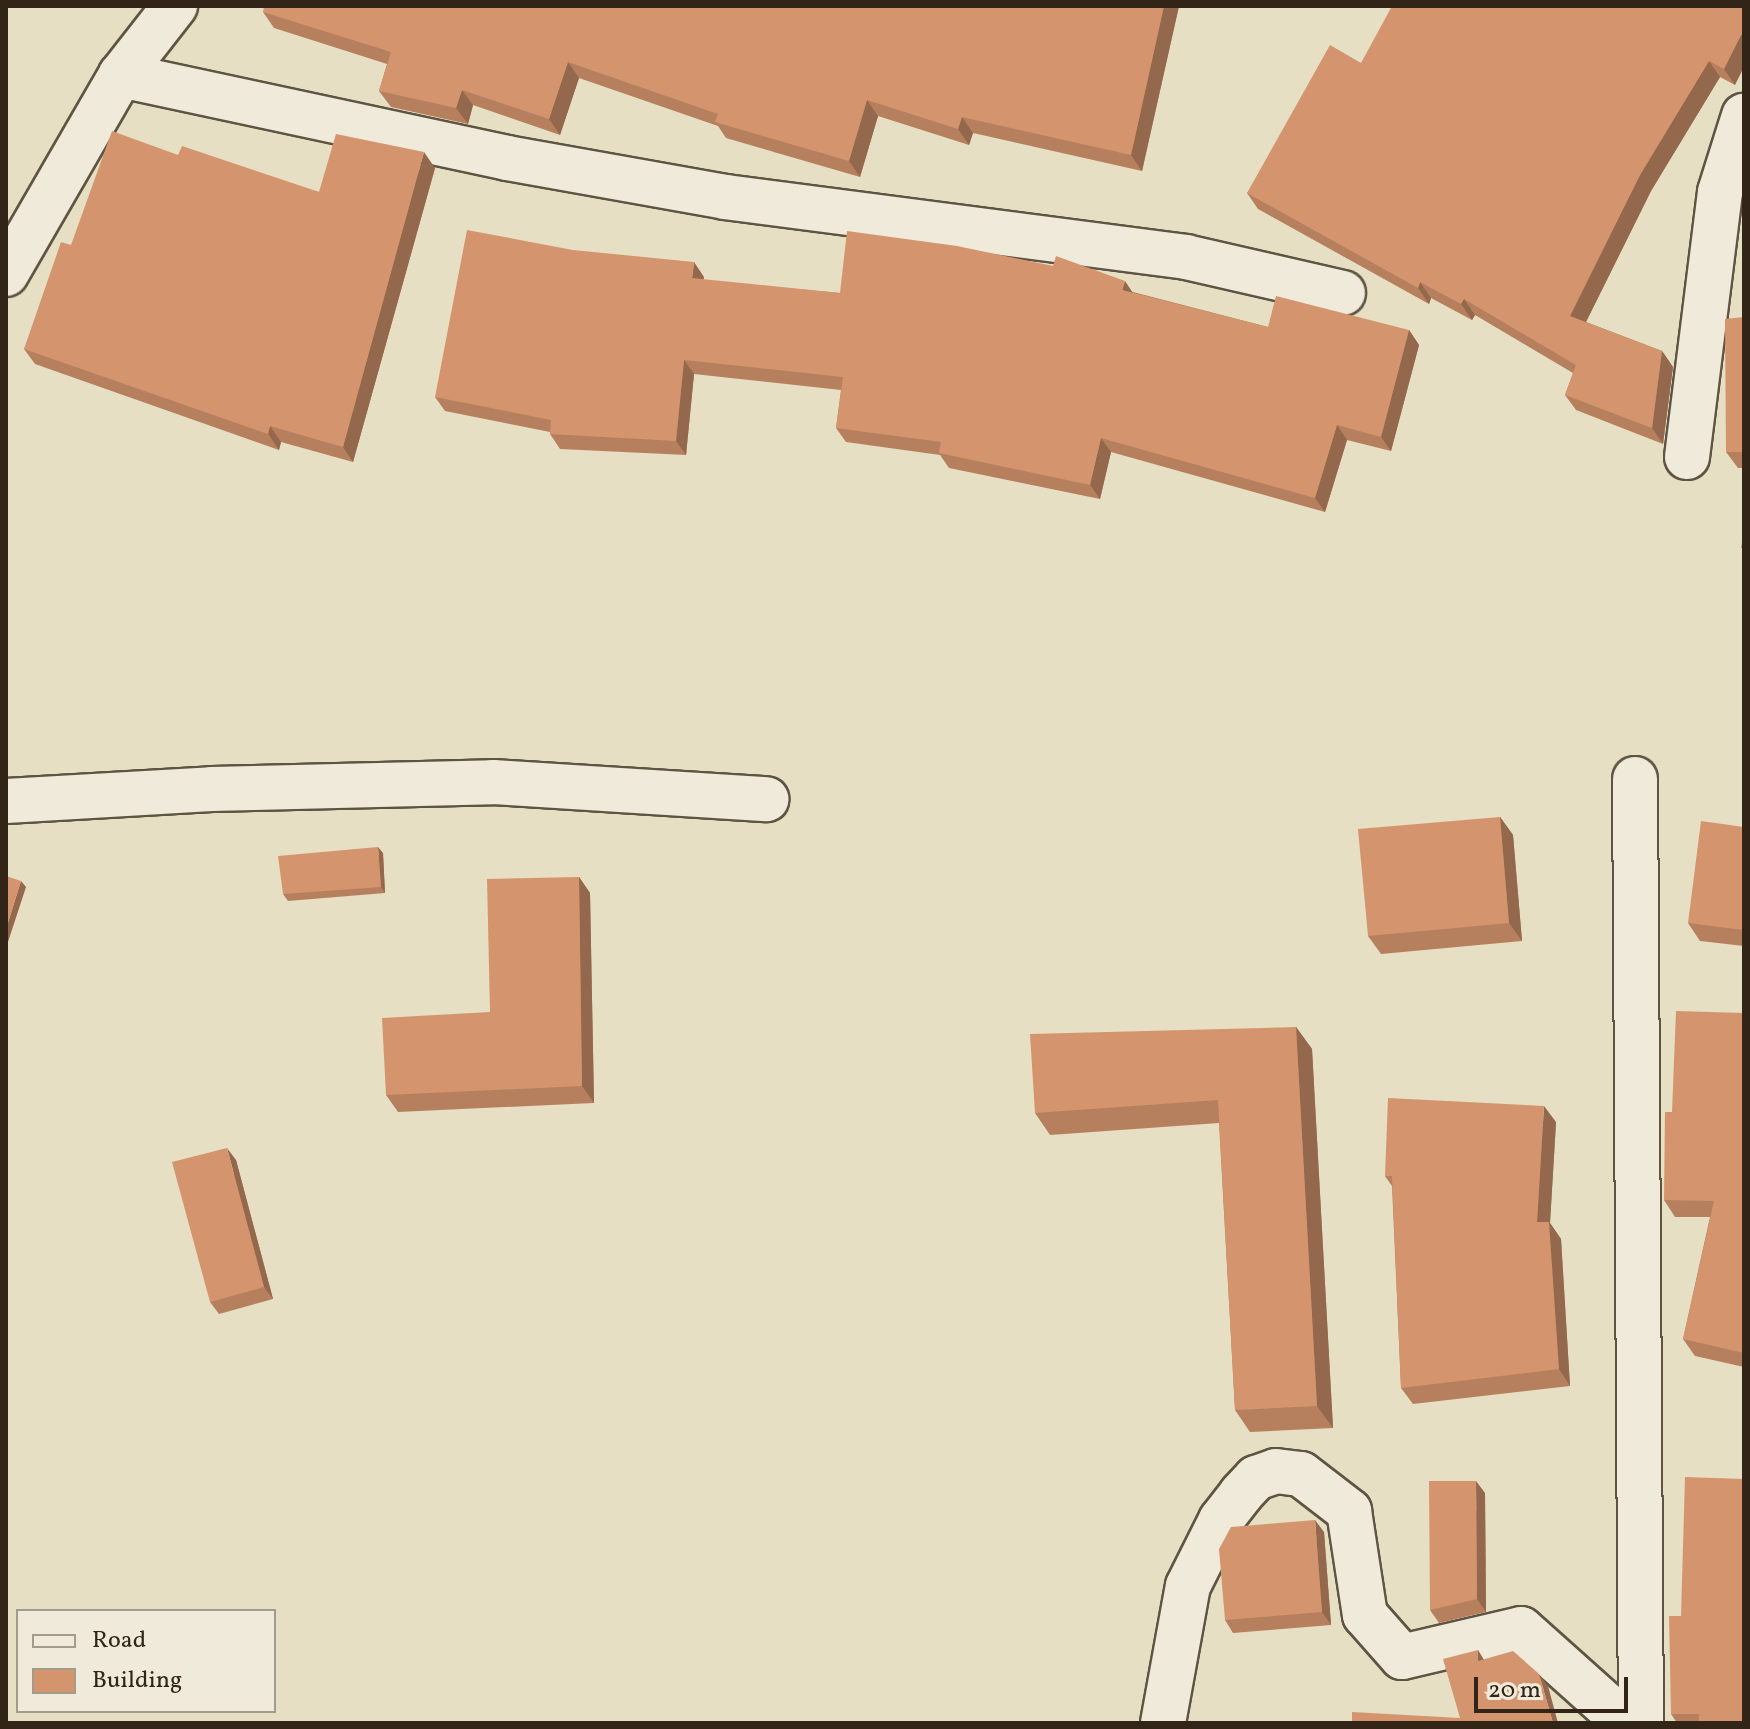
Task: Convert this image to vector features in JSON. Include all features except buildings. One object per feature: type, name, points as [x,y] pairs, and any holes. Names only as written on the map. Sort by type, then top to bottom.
[{"type":"street","points":[[6,274],[121,75],[175,6]]},
{"type":"street","points":[[121,75],[678,188],[1186,257],[1343,293]]},
{"type":"street","points":[[1687,457],[1720,192],[1744,116]]},
{"type":"street","points":[[1635,779],[1641,1723]]},
{"type":"street","points":[[6,801],[212,789],[493,782],[766,799]]},
{"type":"street","points":[[1163,1723],[1188,1586],[1221,1520],[1256,1478],[1276,1471],[1301,1474],[1349,1511],[1365,1615],[1402,1657],[1521,1629],[1626,1723]]}]
